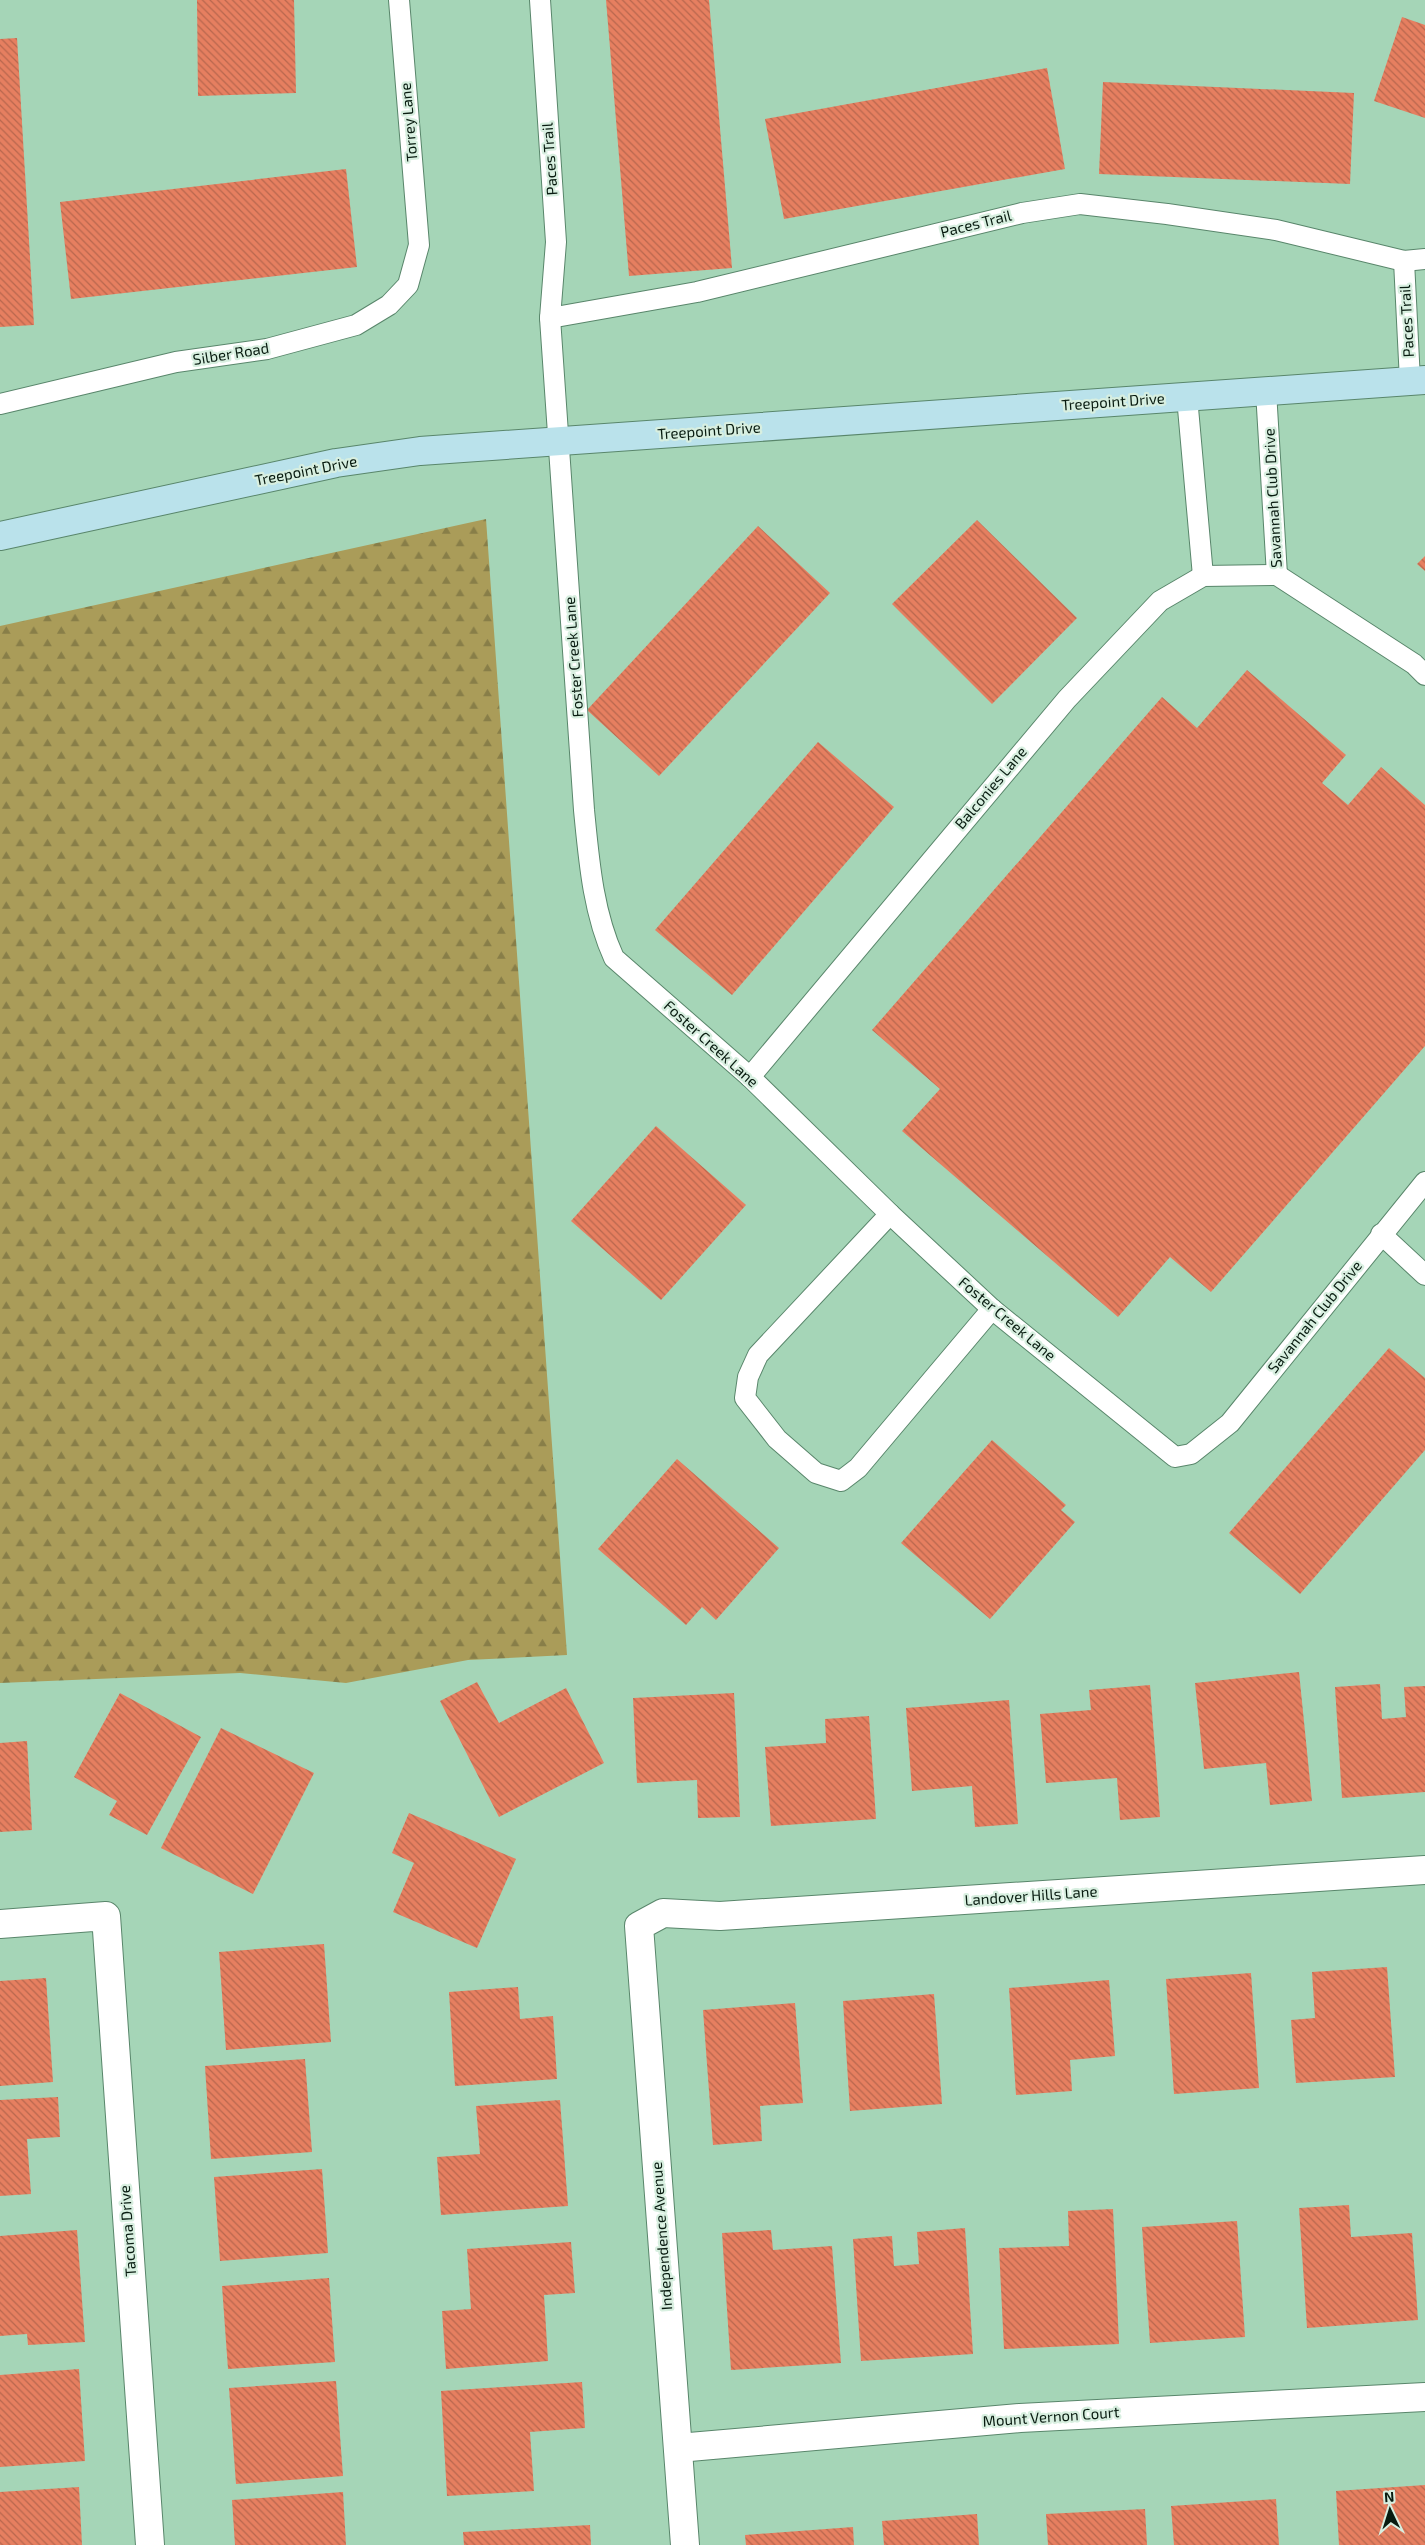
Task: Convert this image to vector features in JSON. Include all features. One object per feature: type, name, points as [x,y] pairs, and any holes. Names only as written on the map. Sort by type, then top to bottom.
[{"type":"street","name":"Treepoint Drive","points":[[0,536],[336,463],[420,451],[1418,380]]},
{"type":"street","name":"Landover Hills Lane","points":[[639,1926],[663,1913],[720,1916],[1425,1870]]},
{"type":"street","name":"Tacoma Drive","points":[[0,1924],[106,1916],[150,2545]]},
{"type":"street","name":"Independence Avenue","points":[[639,1926],[685,2545]]},
{"type":"street","name":"Mount Vernon Court","points":[[678,2448],[1020,2418],[1425,2397]]},
{"type":"lane","name":"Torrey Lane","points":[[399,0],[419,245]]},
{"type":"lane","name":"Paces Trail","points":[[540,0],[556,242],[550,318],[560,442]]},
{"type":"lane","name":"Paces Trail","points":[[550,318],[698,292],[1022,213],[1080,204],[1167,214],[1276,230],[1404,261],[1425,259]]},
{"type":"lane","name":"Silber Road","points":[[0,404],[176,362],[267,349],[356,325],[389,305],[408,285],[419,245]]},
{"type":"lane","name":"Paces Trail","points":[[1404,261],[1418,380]]},
{"type":"lane","name":"Savannah Club Drive","points":[[1266,391],[1277,575],[1414,664],[1425,675]]},
{"type":"lane","points":[[1187,397],[1203,576]]},
{"type":"lane","name":"Foster Creek Lane","points":[[560,442],[584,810],[590,872],[602,933],[614,958],[750,1077],[890,1214],[992,1309],[1175,1457],[1191,1454],[1200,1446]]},
{"type":"lane","name":"Balconies Lane","points":[[750,1077],[1067,698],[1160,601],[1203,576],[1277,575]]},
{"type":"lane","name":"Savannah Club Drive","points":[[1200,1446],[1230,1423],[1425,1182]]},
{"type":"lane","points":[[890,1214],[758,1355],[748,1377],[745,1398],[777,1439],[816,1473],[840,1481],[858,1468],[992,1309]]},
{"type":"lane","points":[[1381,1234],[1425,1275]]},
{"type":"green space","points":[[486,519],[567,1655],[468,1660],[346,1683],[240,1673],[0,1683],[0,626]]},
{"type":"building","points":[[197,0],[294,0],[296,93],[198,96]]},
{"type":"building","points":[[606,0],[709,0],[732,268],[629,276]]},
{"type":"building","points":[[1402,17],[1425,25],[1425,118],[1374,101]]},
{"type":"building","points":[[17,38],[34,325],[0,327],[0,39]]},
{"type":"building","points":[[1047,68],[1065,169],[784,219],[765,119]]},
{"type":"building","points":[[1103,82],[1354,93],[1350,184],[1099,174]]},
{"type":"building","points":[[346,169],[357,267],[71,299],[60,202]]},
{"type":"building","points":[[977,520],[1077,618],[992,704],[892,604]]},
{"type":"building","points":[[758,526],[830,593],[659,776],[587,710]]},
{"type":"building","points":[[1425,556],[1425,571],[1417,564]]},
{"type":"building","points":[[1247,670],[1346,755],[1322,783],[1348,805],[1381,767],[1425,805],[1425,1046],[1211,1292],[1170,1257],[1118,1317],[902,1131],[940,1089],[872,1030],[1162,697],[1197,728]]},
{"type":"building","points":[[818,742],[894,807],[732,995],[655,930]]},
{"type":"building","points":[[656,1126],[746,1205],[661,1300],[571,1221]]},
{"type":"building","points":[[1389,1348],[1425,1378],[1425,1450],[1300,1594],[1229,1533]]},
{"type":"building","points":[[992,1440],[1066,1505],[1061,1510],[1075,1522],[990,1619],[901,1543]]},
{"type":"building","points":[[677,1459],[779,1548],[716,1620],[702,1607],[686,1625],[598,1549]]},
{"type":"building","points":[[1299,1672],[1312,1801],[1270,1805],[1266,1763],[1204,1769],[1195,1683]]},
{"type":"building","points":[[477,1682],[499,1723],[566,1688],[604,1763],[499,1817],[440,1701]]},
{"type":"building","points":[[1380,1684],[1382,1719],[1406,1717],[1404,1687],[1425,1686],[1425,1792],[1342,1798],[1335,1687]]},
{"type":"building","points":[[1150,1685],[1160,1817],[1120,1820],[1117,1778],[1046,1783],[1040,1714],[1091,1710],[1089,1690]]},
{"type":"building","points":[[120,1693],[201,1737],[147,1835],[109,1815],[117,1801],[74,1777]]},
{"type":"building","points":[[734,1693],[740,1817],[698,1818],[697,1780],[637,1783],[633,1698]]},
{"type":"building","points":[[1009,1700],[1018,1824],[975,1827],[972,1786],[912,1791],[906,1708]]},
{"type":"building","points":[[869,1716],[876,1819],[771,1826],[765,1747],[826,1743],[825,1719]]},
{"type":"building","points":[[221,1728],[314,1773],[253,1894],[161,1848]]},
{"type":"building","points":[[27,1741],[32,1830],[0,1832],[0,1743]]},
{"type":"building","points":[[409,1813],[516,1859],[477,1948],[393,1912],[414,1863],[392,1853]]},
{"type":"building","points":[[324,1944],[331,2042],[226,2050],[219,1952]]},
{"type":"building","points":[[1387,1967],[1395,2077],[1296,2083],[1291,2020],[1315,2018],[1312,1972]]},
{"type":"building","points":[[1251,1973],[1259,2088],[1174,2094],[1166,1979]]},
{"type":"building","points":[[46,1978],[53,2082],[0,2086],[0,1981]]},
{"type":"building","points":[[1109,1980],[1115,2056],[1070,2060],[1072,2091],[1016,2095],[1009,1988]]},
{"type":"building","points":[[518,1987],[520,2019],[553,2016],[557,2079],[455,2086],[449,1992]]},
{"type":"building","points":[[934,1994],[942,2104],[850,2111],[843,2001]]},
{"type":"building","points":[[795,2003],[803,2103],[760,2106],[762,2141],[713,2145],[703,2010]]},
{"type":"building","points":[[305,2059],[312,2152],[211,2159],[205,2066]]},
{"type":"building","points":[[58,2097],[60,2137],[27,2139],[31,2194],[0,2196],[0,2100]]},
{"type":"building","points":[[560,2100],[568,2206],[441,2215],[437,2157],[480,2154],[476,2106]]},
{"type":"building","points":[[322,2169],[328,2253],[220,2261],[214,2177]]},
{"type":"building","points":[[1349,2205],[1351,2237],[1412,2233],[1418,2320],[1307,2328],[1299,2208]]},
{"type":"building","points":[[1113,2209],[1119,2344],[1004,2349],[999,2248],[1069,2246],[1068,2211]]},
{"type":"building","points":[[1237,2221],[1245,2337],[1150,2343],[1142,2227]]},
{"type":"building","points":[[965,2228],[973,2354],[861,2361],[853,2239],[892,2236],[894,2266],[919,2264],[917,2232]]},
{"type":"building","points":[[77,2230],[85,2342],[28,2345],[27,2334],[0,2336],[0,2236]]},
{"type":"building","points":[[771,2230],[773,2250],[832,2246],[841,2363],[731,2370],[722,2233]]},
{"type":"building","points":[[571,2242],[575,2293],[544,2295],[548,2361],[446,2369],[442,2311],[471,2309],[467,2249]]},
{"type":"building","points":[[329,2278],[335,2362],[228,2369],[222,2286]]},
{"type":"building","points":[[79,2369],[85,2461],[0,2467],[0,2375]]},
{"type":"building","points":[[336,2381],[343,2476],[236,2484],[229,2388]]},
{"type":"building","points":[[582,2382],[585,2428],[530,2432],[534,2491],[447,2496],[441,2391]]},
{"type":"building","points":[[1425,2485],[1425,2545],[1339,2545],[1336,2491]]},
{"type":"building","points":[[79,2487],[82,2545],[0,2545],[0,2492]]},
{"type":"building","points":[[343,2492],[346,2545],[235,2545],[232,2500]]},
{"type":"building","points":[[1276,2499],[1279,2545],[1174,2545],[1171,2506]]},
{"type":"building","points":[[1145,2509],[1147,2545],[1048,2545],[1046,2514]]},
{"type":"building","points":[[977,2514],[979,2545],[884,2545],[882,2521]]},
{"type":"building","points":[[590,2525],[591,2545],[464,2545],[463,2532]]},
{"type":"building","points":[[853,2527],[854,2545],[746,2545],[745,2535]]}]
